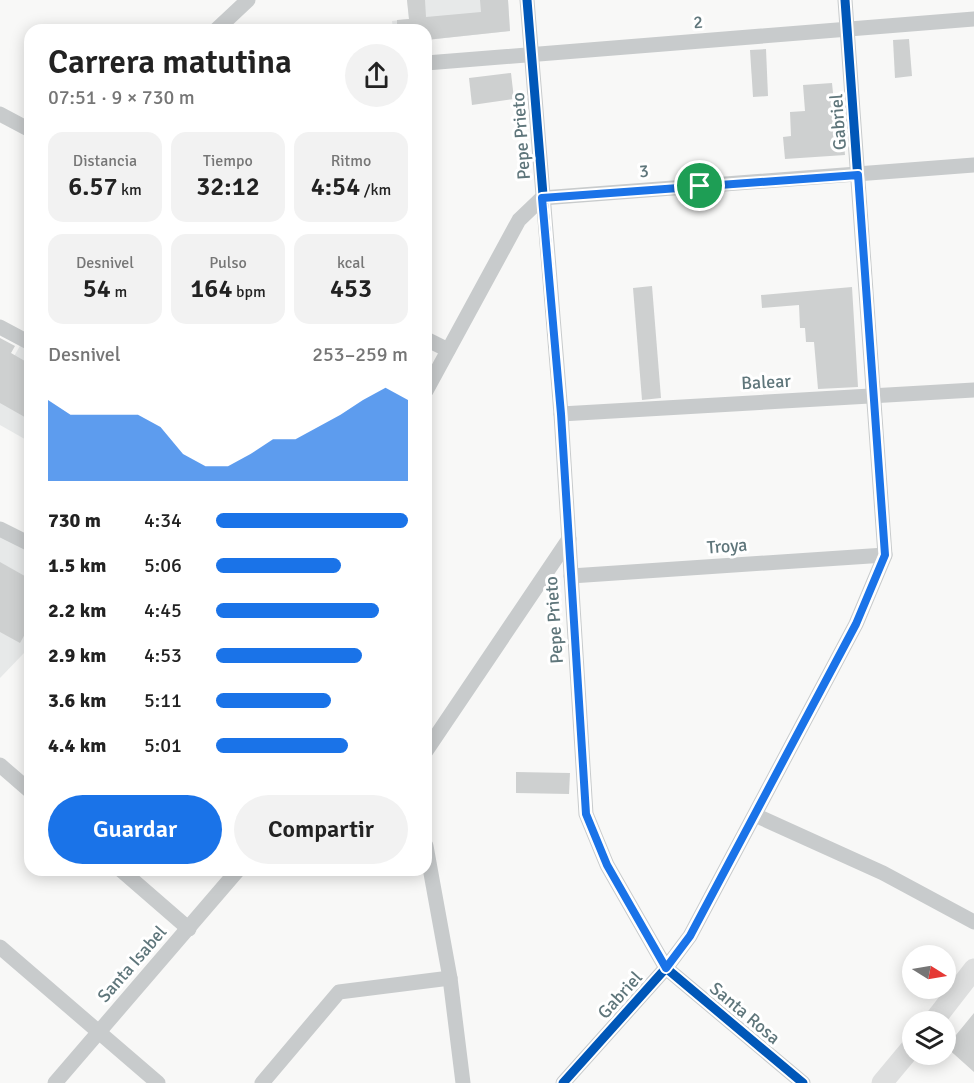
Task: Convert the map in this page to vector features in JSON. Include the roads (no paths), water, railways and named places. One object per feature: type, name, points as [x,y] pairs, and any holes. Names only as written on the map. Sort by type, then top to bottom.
[{"type":"main road","points":[[942,1011],[974,969]]},
{"type":"main road","points":[[882,1083],[902,1059]]},
{"type":"street","points":[[222,24],[248,0]]},
{"type":"street","name":"Pepe Prieto","points":[[527,0],[561,414],[586,814],[607,865],[666,968]]},
{"type":"street","name":"Gabriel","points":[[563,1083],[666,968],[690,936],[856,624],[885,555],[845,0]]},
{"type":"street","name":"2","points":[[432,62],[974,19]]},
{"type":"street","points":[[0,114],[24,127]]},
{"type":"street","name":"3","points":[[542,198],[974,165]]},
{"type":"street","points":[[432,380],[519,220],[542,198]]},
{"type":"street","points":[[0,327],[24,340]]},
{"type":"street","points":[[432,342],[448,350]]},
{"type":"street","name":"Balear","points":[[561,414],[974,390]]},
{"type":"street","points":[[0,529],[24,541]]},
{"type":"street","points":[[432,742],[569,539]]},
{"type":"street","name":"Troya","points":[[571,576],[885,555]]},
{"type":"street","points":[[0,765],[24,786]]},
{"type":"street","points":[[755,815],[917,890],[974,922]]},
{"type":"street","points":[[129,876],[189,928]]},
{"type":"street","name":"Santa Isabel","points":[[54,1083],[233,876]]},
{"type":"street","points":[[431,876],[450,978],[463,1083]]},
{"type":"street","points":[[0,947],[158,1083]]},
{"type":"street","name":"Santa Rosa","points":[[666,968],[803,1083]]},
{"type":"street","points":[[262,1083],[339,992],[450,978]]}]
